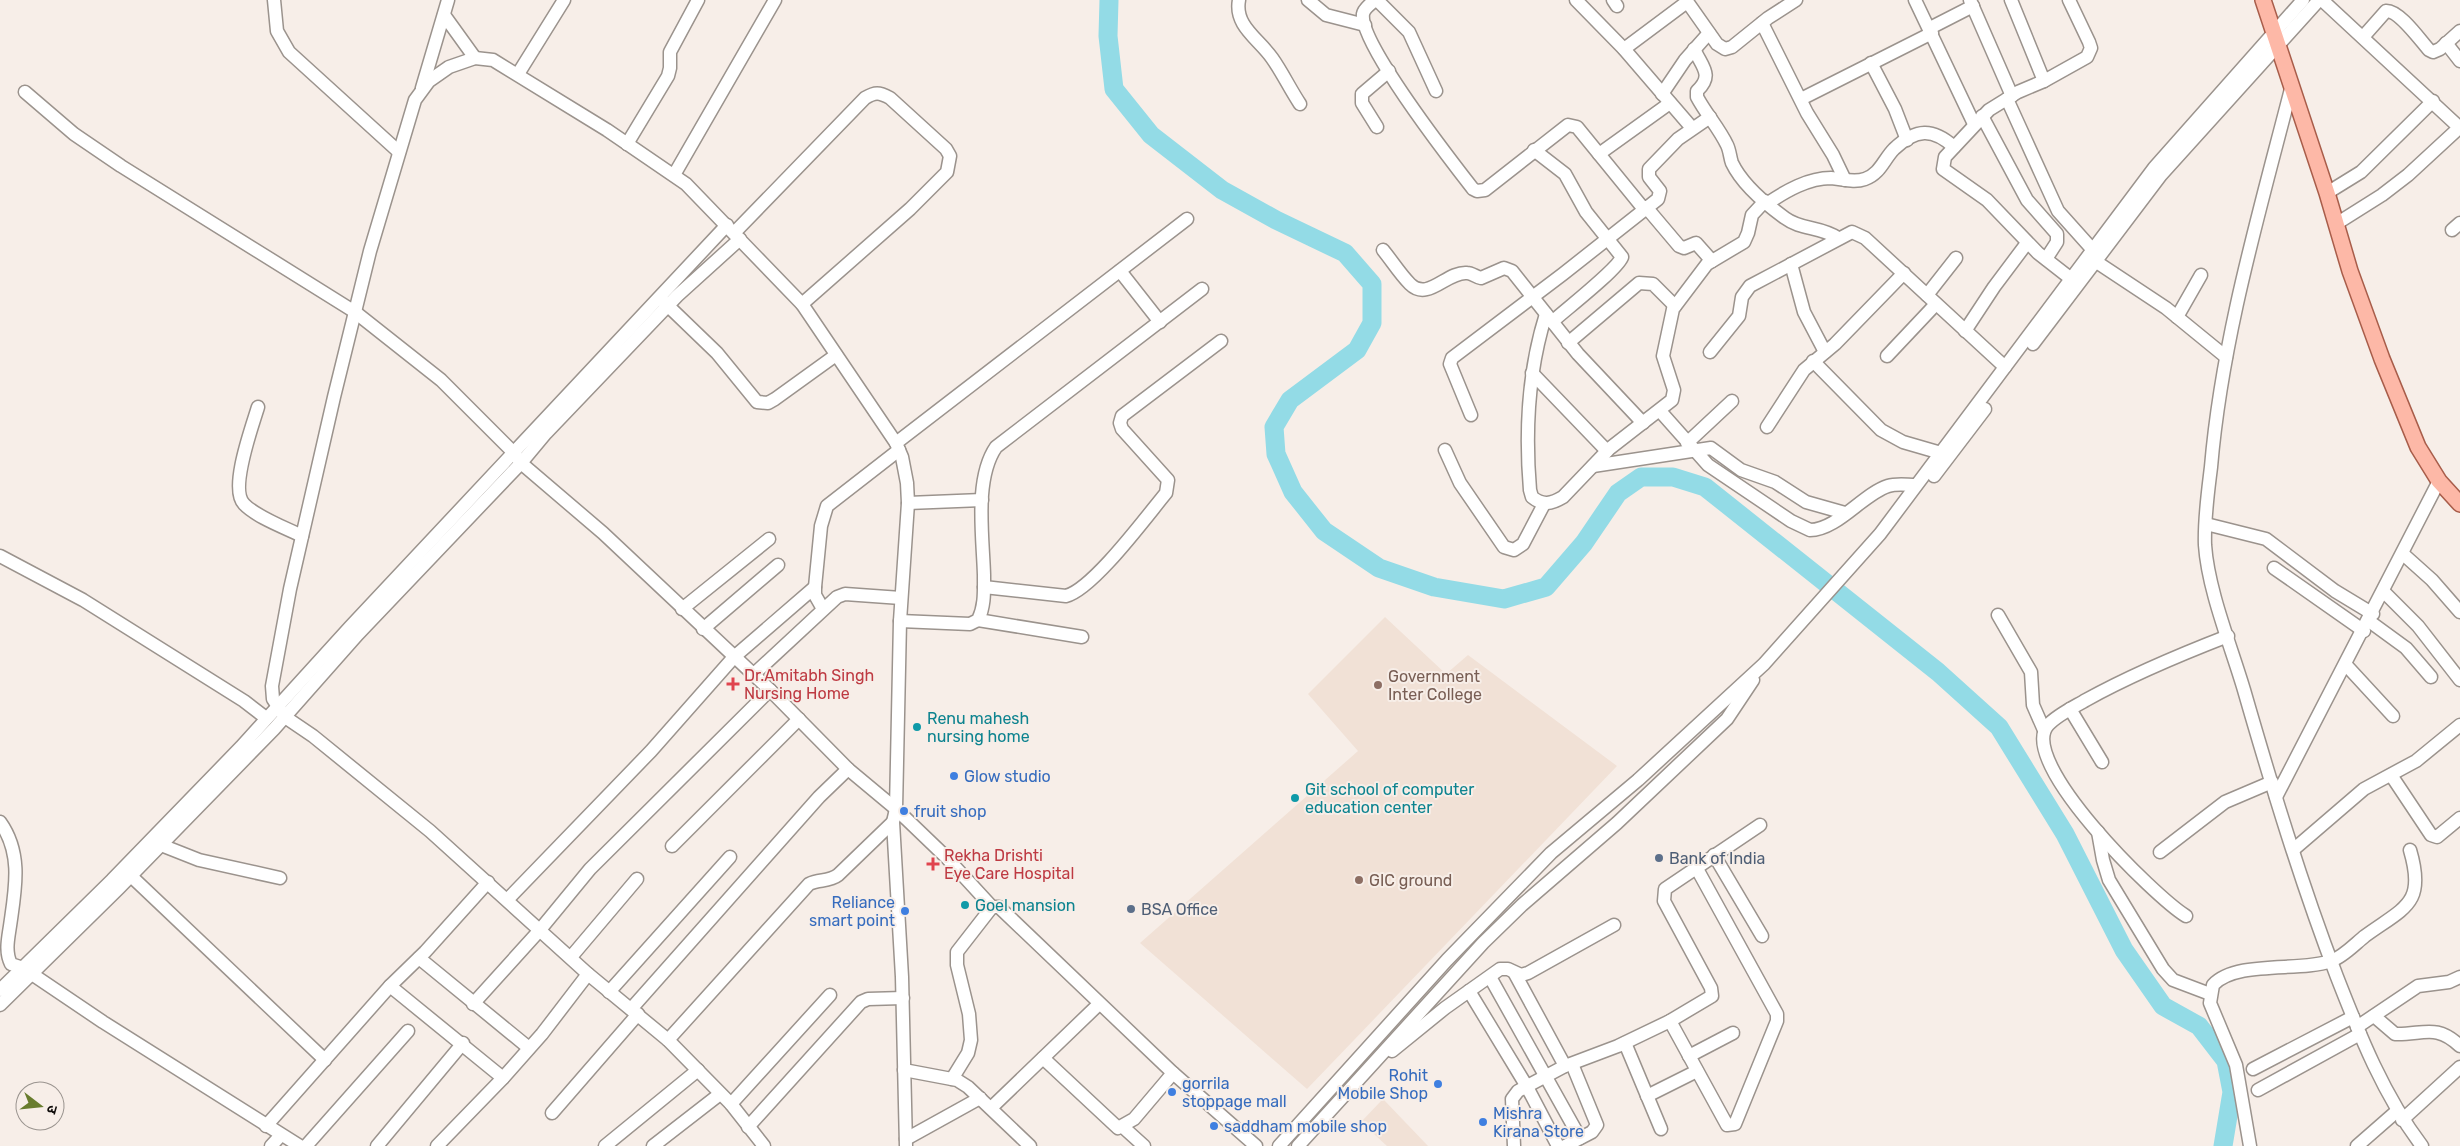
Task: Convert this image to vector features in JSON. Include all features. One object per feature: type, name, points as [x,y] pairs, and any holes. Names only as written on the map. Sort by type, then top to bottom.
[{"type":"main road","points":[[2263,0],[2327,193],[2350,271],[2399,402],[2418,447],[2439,481],[2460,504]]},
{"type":"street","points":[[274,0],[278,31],[289,52],[399,152]]},
{"type":"street","points":[[448,0],[422,88],[415,100],[399,152],[370,251],[355,312],[302,536],[272,686],[276,707],[285,717],[313,736],[430,831],[508,900],[539,931],[668,1040],[730,1104],[764,1146]]},
{"type":"street","points":[[518,74],[564,0]]},
{"type":"street","points":[[627,144],[668,76],[670,52],[698,0]]},
{"type":"street","points":[[674,176],[775,0]]},
{"type":"street","points":[[1239,0],[1238,9],[1247,30],[1272,58],[1300,104]]},
{"type":"street","points":[[1308,0],[1326,15],[1365,25]]},
{"type":"street","points":[[1436,91],[1409,32],[1376,0],[1365,8],[1363,15],[1372,46],[1447,156],[1477,191],[1485,190],[1568,125],[1577,127],[1679,246],[1684,248],[1696,243],[1712,261]]},
{"type":"street","points":[[1576,0],[1624,49],[1692,128]]},
{"type":"street","points":[[1624,49],[1686,1],[1721,47],[1728,48],[1796,0]]},
{"type":"street","points":[[1915,0],[1978,120],[2027,200],[2057,234],[2057,242],[2046,259]]},
{"type":"street","points":[[2011,0],[2044,81]]},
{"type":"street","points":[[2069,0],[2089,42],[2090,52],[2087,57],[2009,98],[1978,120],[1945,157],[1943,164],[1945,172],[1987,200],[2028,244],[2070,278]]},
{"type":"street","points":[[1880,534],[1902,517],[2093,255],[2277,39],[2304,0]]},
{"type":"street","points":[[2277,39],[2321,0],[2364,37],[2460,127],[2408,175],[2382,195],[2336,224]]},
{"type":"street","points":[[1801,99],[1931,31],[1971,3],[2045,188],[2058,211],[2093,255],[2177,317],[2226,357]]},
{"type":"street","points":[[2364,37],[2381,15],[2390,10],[2398,16],[2429,50],[2436,51],[2460,31]]},
{"type":"street","points":[[444,15],[475,58]]},
{"type":"street","points":[[1762,23],[1845,180]]},
{"type":"street","points":[[1599,154],[1666,98],[1694,49],[1709,33]]},
{"type":"street","points":[[2446,44],[2460,61]]},
{"type":"street","points":[[1694,49],[1707,77],[1705,84],[1697,91],[1697,97],[1728,147],[1730,159],[1737,172],[1766,202],[1793,223],[1820,228],[1838,238]]},
{"type":"street","points":[[422,88],[449,67],[475,58],[493,60],[627,144],[686,184],[802,304],[898,447],[908,483],[900,621],[894,815],[903,998],[906,1143],[980,1098]]},
{"type":"street","points":[[1871,63],[1892,103],[1907,140]]},
{"type":"street","points":[[1378,127],[1362,103],[1362,94],[1389,71]]},
{"type":"street","points":[[2292,85],[2226,357],[2213,440],[2206,524],[2208,567],[2276,797],[2331,961],[2357,1026],[2400,1115],[2422,1146]]},
{"type":"street","points":[[25,92],[74,134],[121,166],[355,312],[441,380],[517,458],[603,532],[703,629],[770,690],[894,815],[946,857],[992,907],[999,907],[1173,1073],[1256,1146]]},
{"type":"street","points":[[0,1005],[28,971],[112,880],[664,302],[865,98],[874,92],[881,92],[946,149],[950,156],[947,172],[910,209],[802,304]]},
{"type":"street","points":[[2327,193],[2361,172],[2433,101]]},
{"type":"street","points":[[1471,414],[1450,364],[1452,358],[1532,296],[1564,274],[1658,199],[1660,193],[1648,177],[1649,169],[1692,128],[1710,117]]},
{"type":"street","points":[[1534,150],[1565,174],[1586,212],[1620,253],[1620,262],[1549,318],[1540,334],[1532,372],[1527,423],[1530,490],[1532,497],[1544,504],[1554,502],[1563,497],[1607,451],[1672,400],[1674,395],[1663,356],[1675,306],[1701,271],[1712,261],[1744,242],[1752,215],[1766,202],[1790,189],[1824,178],[1862,180],[1875,174],[1894,150],[1907,140],[1928,132],[1943,137],[1954,147]]},
{"type":"street","points":[[823,610],[815,595],[815,587],[821,526],[827,506],[898,447],[1187,219]]},
{"type":"street","points":[[664,302],[734,232]]},
{"type":"street","points":[[1710,352],[1739,316],[1745,291],[1750,286],[1852,232],[1860,234],[2006,368]]},
{"type":"street","points":[[1965,331],[1994,287],[2028,244]]},
{"type":"street","points":[[1383,250],[1410,285],[1418,290],[1429,289],[1458,274],[1466,272],[1481,278],[1504,268],[1512,271],[1568,343],[1643,423]]},
{"type":"street","points":[[1279,1146],[1447,960],[1551,853],[1638,780],[1764,664],[1880,534],[2006,368],[2070,278],[2093,255]]},
{"type":"street","points":[[1927,295],[1956,258]]},
{"type":"street","points":[[1791,264],[1804,312],[1824,352]]},
{"type":"street","points":[[1120,271],[1160,322]]},
{"type":"street","points":[[1767,427],[1797,379],[1813,361],[1843,336],[1904,273]]},
{"type":"street","points":[[2177,317],[2201,276]]},
{"type":"street","points":[[1568,343],[1639,283],[1653,284],[1675,306]]},
{"type":"street","points":[[978,620],[982,612],[984,587],[982,500],[986,466],[996,447],[1202,289]]},
{"type":"street","points":[[664,302],[717,353],[753,400],[762,404],[775,399],[836,355]]},
{"type":"street","points":[[1887,356],[1936,304]]},
{"type":"street","points":[[984,587],[1066,596],[1074,594],[1091,581],[1166,493],[1169,486],[1168,480],[1122,429],[1120,423],[1122,416],[1221,341]]},
{"type":"street","points":[[1813,361],[1873,424],[1890,436],[1941,453]]},
{"type":"street","points":[[1532,372],[1607,451]]},
{"type":"street","points":[[1690,446],[1732,401]]},
{"type":"street","points":[[258,407],[239,479],[239,494],[244,504],[255,512],[302,536]]},
{"type":"street","points":[[1660,411],[1690,446],[1717,471],[1803,528],[1815,530],[1881,489],[1898,484],[1916,485]]},
{"type":"street","points":[[1593,466],[1614,464],[1690,446],[1715,450],[1741,470],[1775,482],[1806,502],[1845,513]]},
{"type":"street","points":[[1445,450],[1460,483],[1504,547],[1514,550],[1523,544],[1544,504]]},
{"type":"street","points":[[0,990],[28,971],[161,845],[285,717],[517,458]]},
{"type":"street","points":[[2276,797],[2384,592],[2439,481]]},
{"type":"street","points":[[908,503],[982,500]]},
{"type":"street","points":[[2206,524],[2266,539],[2335,591],[2368,622]]},
{"type":"street","points":[[682,609],[769,540]]},
{"type":"street","points":[[2402,554],[2432,580],[2460,612]]},
{"type":"street","points":[[0,556],[83,600],[244,701],[266,718]]},
{"type":"street","points":[[703,629],[778,564]]},
{"type":"street","points":[[2274,568],[2368,622],[2406,648],[2432,676]]},
{"type":"street","points":[[508,900],[651,751],[734,657],[815,587]]},
{"type":"street","points":[[2384,592],[2418,626],[2460,680]]},
{"type":"street","points":[[753,675],[837,597],[845,594],[901,598]]},
{"type":"street","points":[[1998,615],[2031,672],[2033,705],[2044,730],[2043,748],[2060,783],[2097,832],[2161,898],[2186,916]]},
{"type":"street","points":[[900,621],[970,624],[978,620],[1082,637]]},
{"type":"street","points":[[2044,730],[2048,724],[2070,709],[2117,683],[2228,636]]},
{"type":"street","points":[[1298,1146],[1483,944],[1522,905],[1617,823],[1727,719],[1764,664]]},
{"type":"street","points":[[2346,665],[2393,716]]},
{"type":"street","points":[[472,1004],[539,931],[590,868],[770,690]]},
{"type":"street","points":[[2070,709],[2102,762]]},
{"type":"street","points":[[672,846],[799,719]]},
{"type":"street","points":[[2293,850],[2364,789],[2416,761],[2460,725]]},
{"type":"street","points":[[552,1113],[635,1012],[819,797],[848,769]]},
{"type":"street","points":[[2391,775],[2432,836],[2437,837],[2460,818]]},
{"type":"street","points":[[2160,852],[2225,802],[2272,782]]},
{"type":"street","points":[[668,1040],[809,884],[817,880],[832,880],[894,815]]},
{"type":"street","points":[[0,822],[10,838],[16,872],[7,954],[10,964],[28,971],[266,1126],[300,1146]]},
{"type":"street","points":[[1514,1146],[1512,1099],[1526,1085],[1568,1065],[1625,1043],[1708,1000],[1712,992],[1664,901],[1667,886],[1760,826]]},
{"type":"street","points":[[2097,832],[2102,860],[2109,880],[2163,969],[2173,980],[2210,994]]},
{"type":"street","points":[[161,845],[199,860],[280,878]]},
{"type":"street","points":[[2250,1146],[2236,1065],[2210,1003],[2213,985],[2222,978],[2250,970],[2331,961],[2408,904],[2416,884],[2417,873],[2410,850]]},
{"type":"street","points":[[1714,855],[1762,936]]},
{"type":"street","points":[[609,992],[730,857]]},
{"type":"street","points":[[1670,1021],[1727,1125],[1735,1124],[1777,1018],[1769,997],[1725,922],[1696,867]]},
{"type":"street","points":[[130,876],[325,1060]]},
{"type":"street","points":[[571,957],[637,879]]},
{"type":"street","points":[[266,1126],[390,986],[419,958],[488,882]]},
{"type":"street","points":[[952,1079],[968,1053],[971,1040],[970,1014],[957,965],[957,952],[992,907]]},
{"type":"street","points":[[1515,974],[1528,973],[1614,925]]},
{"type":"street","points":[[419,958],[472,1004],[529,1048]]},
{"type":"street","points":[[1372,1066],[1469,991],[1504,968],[1515,974],[1568,1065],[1597,1125],[1595,1130],[1565,1146]]},
{"type":"street","points":[[437,1146],[504,1078],[588,974]]},
{"type":"street","points":[[1490,976],[1580,1138]]},
{"type":"street","points":[[2258,1090],[2418,986],[2449,982],[2460,977]]},
{"type":"street","points":[[390,986],[504,1078]]},
{"type":"street","points":[[1469,991],[1526,1085],[1558,1146]]},
{"type":"street","points":[[730,1104],[830,995]]},
{"type":"street","points":[[748,1127],[857,1005],[868,999],[903,998]]},
{"type":"street","points":[[991,1108],[1099,1004]]},
{"type":"street","points":[[2374,1016],[2395,1034],[2435,1031],[2448,1036],[2460,1046]]},
{"type":"street","points":[[2253,1069],[2357,1026]]},
{"type":"street","points":[[306,1146],[408,1031]]},
{"type":"street","points":[[1689,1056],[1733,1033]]},
{"type":"street","points":[[377,1146],[463,1043]]},
{"type":"street","points":[[1625,1043],[1661,1129]]},
{"type":"street","points":[[1043,1058],[1114,1126],[1123,1128],[1144,1146]]},
{"type":"street","points":[[2357,1146],[2400,1115],[2460,1067]]},
{"type":"street","points":[[605,1146],[698,1070]]},
{"type":"street","points":[[904,1070],[952,1079],[968,1087],[1030,1146]]},
{"type":"street","points":[[1647,1096],[1697,1071]]},
{"type":"street","points":[[1123,1128],[1134,1119],[1173,1073]]},
{"type":"street","points":[[653,1146],[720,1094]]},
{"type":"street","points":[[271,1146],[281,1135]]},
{"type":"shaded area","name":"GIC ground","points":[[1385,617],[1446,674],[1468,655],[1617,766],[1307,1089],[1140,943],[1358,751],[1308,694]]},
{"type":"shaded area","points":[[1383,1099],[1428,1146],[1387,1146],[1361,1122]]},
{"type":"waterway","points":[[1109,0],[1108,36],[1114,89],[1151,135],[1222,190],[1276,220],[1345,253],[1372,284],[1372,323],[1357,350],[1290,400],[1274,427],[1276,454],[1293,492],[1324,531],[1379,568],[1434,587],[1504,599],[1546,587],[1584,543],[1618,493],[1641,477],[1673,477],[1705,487],[1938,672],[1999,727],[2065,834],[2124,950],[2163,1006],[2199,1026],[2226,1061],[2232,1092],[2223,1146]]},
{"type":"place","name":"Dr.Amitabh Singh Nursing Home","points":[[733,684]]},
{"type":"place","name":"Government Inter College","points":[[1378,685]]},
{"type":"place","name":"Renu mahesh nursing home","points":[[917,727]]},
{"type":"place","name":"Glow studio","points":[[954,776]]},
{"type":"place","name":"Git school of computer education center","points":[[1295,798]]},
{"type":"place","name":"fruit shop","points":[[904,811]]},
{"type":"place","name":"Bank of India","points":[[1659,858]]},
{"type":"place","name":"Rekha Drishti Eye Care Hospital","points":[[933,864]]},
{"type":"place","name":"GIC ground","points":[[1359,880]]},
{"type":"place","name":"Goel mansion","points":[[965,905]]},
{"type":"place","name":"BSA Office","points":[[1131,909]]},
{"type":"place","name":"Reliance smart point","points":[[905,911]]},
{"type":"place","name":"Rohit Mobile Shop","points":[[1438,1084]]},
{"type":"place","name":"gorrila stoppage mall","points":[[1172,1092]]},
{"type":"place","name":"Mishra Kirana Store","points":[[1483,1122]]},
{"type":"place","name":"saddham mobile shop","points":[[1214,1126]]}]
